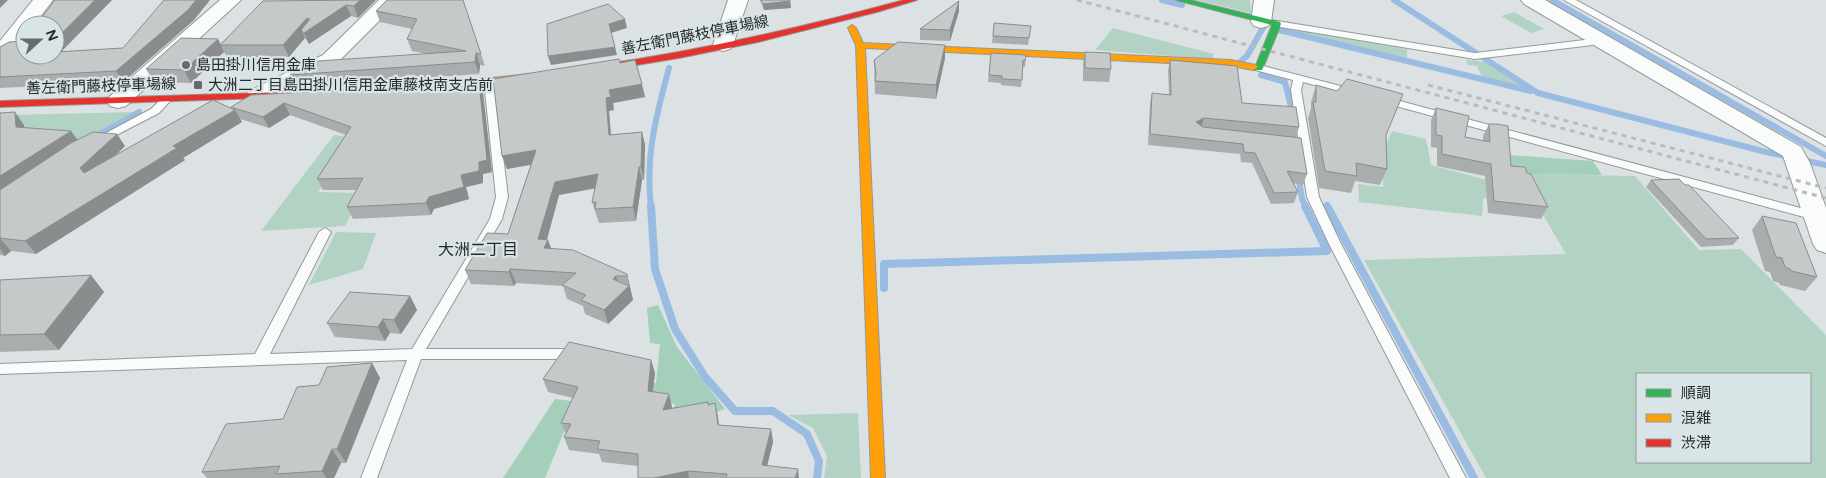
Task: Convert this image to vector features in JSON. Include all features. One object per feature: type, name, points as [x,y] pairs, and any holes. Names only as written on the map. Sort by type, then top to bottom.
[{"type":"street","points":[[118,101],[231,0]]},
{"type":"street","points":[[257,96],[330,58],[390,0]]},
{"type":"street","points":[[723,46],[738,0]]},
{"type":"street","name":"善左衛門藤枝停車場線","points":[[586,69],[723,46],[844,20],[913,0]]},
{"type":"street","points":[[1180,0],[1272,26]]},
{"type":"street","points":[[860,45],[1231,63],[1259,68],[1272,26],[1264,0]]},
{"type":"street","points":[[1531,0],[1618,39],[1795,157],[1820,217],[1826,244]]},
{"type":"street","points":[[0,55],[46,3]]},
{"type":"street","points":[[844,20],[855,31],[860,45],[878,478]]},
{"type":"street","points":[[431,87],[538,76]]},
{"type":"street","name":"善左衛門藤枝停車場線","points":[[0,104],[294,95]]},
{"type":"lane","points":[[1569,0],[1618,39],[1826,143]]},
{"type":"lane","points":[[1272,26],[1475,56],[1618,39]]},
{"type":"lane","points":[[1259,68],[1299,77],[1820,217]]},
{"type":"lane","points":[[1299,77],[1296,90],[1301,144],[1313,197],[1335,244],[1458,478]]},
{"type":"lane","points":[[369,478],[416,354],[496,219],[502,197],[489,81]]},
{"type":"lane","points":[[84,148],[155,111],[167,99]]},
{"type":"lane","points":[[260,359],[325,232]]},
{"type":"lane","points":[[0,369],[416,354],[563,354]]},
{"type":"green space","points":[[1197,0],[1250,0],[1251,13]]},
{"type":"green space","points":[[1514,12],[1544,29],[1531,33],[1501,16]]},
{"type":"green space","points":[[1113,28],[1214,54],[1212,59],[1095,50]]},
{"type":"green space","points":[[1297,30],[1407,49],[1407,59],[1297,32]]},
{"type":"green space","points":[[1466,60],[1487,62],[1529,90],[1482,77],[1477,66],[1468,65]]},
{"type":"green space","points":[[137,112],[65,150],[0,121],[5,115]]},
{"type":"green space","points":[[1392,131],[1426,139],[1431,165],[1494,182],[1500,201],[1483,198],[1482,216],[1359,202],[1358,184],[1383,187],[1383,152]]},
{"type":"green space","points":[[334,135],[387,141],[340,161],[318,192],[362,193],[345,226],[261,231]]},
{"type":"green space","points":[[1510,155],[1593,161],[1602,175],[1519,174],[1510,171]]},
{"type":"green space","points":[[1519,174],[1635,176],[1699,250],[1741,249],[1826,335],[1826,478],[1486,478],[1364,260],[1566,254]]},
{"type":"green space","points":[[336,232],[376,233],[363,269],[309,285]]},
{"type":"green space","points":[[658,305],[677,347],[725,409],[716,412],[673,415],[675,404],[623,399],[573,410],[545,478],[503,478],[555,399],[580,402],[592,389],[656,383],[660,344],[650,343],[647,308]]},
{"type":"green space","points":[[858,413],[861,478],[824,478],[827,456],[813,428],[788,415]]},
{"type":"building","points":[[55,0],[95,0],[65,30],[65,15],[44,15]]},
{"type":"building","points":[[164,0],[196,0],[188,10],[116,71],[0,77],[0,47],[9,42],[15,42],[15,65],[65,65],[65,51],[123,48]]},
{"type":"building","points":[[360,0],[354,6],[346,5],[304,33],[301,30],[310,19],[307,18],[283,45],[220,45],[263,1]]},
{"type":"building","points":[[387,0],[463,0],[481,54],[476,53],[475,62],[290,75],[318,61],[466,51],[407,39],[417,19],[376,11]]},
{"type":"building","points":[[761,0],[790,0],[790,1],[763,4]]},
{"type":"building","points":[[959,1],[950,30],[920,29]]},
{"type":"building","points":[[608,4],[625,19],[609,24],[615,47],[548,56],[547,24]]},
{"type":"building","points":[[994,23],[1031,26],[1029,38],[993,36]]},
{"type":"building","points":[[181,38],[218,39],[184,70],[146,69]]},
{"type":"building","points":[[898,42],[945,45],[936,85],[875,81],[874,60]]},
{"type":"building","points":[[1085,52],[1110,53],[1111,69],[1085,68]]},
{"type":"building","points":[[991,53],[1026,55],[1025,61],[1023,60],[1022,80],[1002,79],[1002,76],[989,75]]},
{"type":"building","points":[[619,59],[620,63],[635,60],[642,84],[609,90],[611,97],[606,98],[609,135],[642,132],[641,167],[639,167],[633,207],[595,209],[596,202],[592,202],[598,174],[555,182],[538,239],[548,240],[544,248],[573,250],[627,274],[627,276],[616,276],[613,279],[629,286],[604,310],[581,300],[586,295],[562,285],[576,273],[510,269],[509,272],[465,270],[487,233],[508,234],[536,150],[502,156],[493,79]]},
{"type":"building","points":[[1170,60],[1237,66],[1242,103],[1296,107],[1299,127],[1204,118],[1196,122],[1203,127],[1301,138],[1307,174],[1287,171],[1298,192],[1274,193],[1255,153],[1244,152],[1243,144],[1150,134],[1152,93],[1171,95]]},
{"type":"building","points":[[1347,79],[1403,94],[1386,135],[1387,169],[1356,163],[1357,176],[1325,171],[1313,102],[1316,102],[1316,85],[1337,91]]},
{"type":"building","points":[[471,80],[471,83],[479,82],[487,160],[479,162],[479,171],[461,175],[464,187],[429,197],[426,203],[347,207],[363,178],[317,179],[351,127],[284,103],[263,117],[231,107],[251,95],[365,89]]},
{"type":"building","points":[[213,100],[235,110],[173,146],[177,148],[25,241],[0,238],[0,190],[71,143],[93,132],[117,134],[80,168],[84,173]]},
{"type":"building","points":[[1436,108],[1469,116],[1465,137],[1490,142],[1489,124],[1508,126],[1511,166],[1525,167],[1527,173],[1531,174],[1548,207],[1494,201],[1491,164],[1442,154],[1442,136],[1436,135]]},
{"type":"building","points":[[15,112],[16,127],[71,131],[0,176],[0,113]]},
{"type":"building","points":[[1679,179],[1685,185],[1689,185],[1739,238],[1706,239],[1651,180]]},
{"type":"building","points":[[1762,216],[1796,223],[1817,277],[1791,271],[1785,267],[1782,258],[1776,257]]},
{"type":"building","points":[[91,275],[44,334],[0,335],[0,280]]},
{"type":"building","points":[[350,292],[410,296],[394,320],[383,319],[378,327],[327,323]]},
{"type":"building","points":[[569,342],[651,360],[648,391],[669,394],[663,410],[708,402],[708,405],[715,403],[718,425],[771,429],[762,465],[798,469],[795,478],[726,478],[727,474],[688,471],[654,478],[638,478],[638,454],[597,449],[600,441],[564,437],[571,424],[561,423],[578,387],[543,379]]},
{"type":"building","points":[[372,363],[337,449],[332,449],[322,471],[276,474],[280,466],[202,472],[226,424],[283,419],[297,387],[319,385],[327,367]]},
{"type":"waterway","points":[[1162,0],[1182,5]]},
{"type":"waterway","points":[[1394,0],[1538,93],[1766,152],[1826,165]]},
{"type":"waterway","points":[[1552,0],[1826,156]]},
{"type":"waterway","points":[[1240,62],[1247,56],[1264,26],[1256,24]]},
{"type":"waterway","points":[[1275,29],[1531,91]]},
{"type":"waterway","points":[[651,207],[649,171],[653,137],[669,68]]},
{"type":"waterway","points":[[1261,75],[1285,82],[1293,115]]},
{"type":"waterway","points":[[95,137],[139,112]]},
{"type":"waterway","points":[[1298,175],[1302,199],[1306,207]]},
{"type":"waterway","points":[[651,206],[655,269],[675,329],[705,377],[735,411],[773,411],[807,434],[819,461],[817,478]]},
{"type":"waterway","points":[[884,288],[884,264],[1327,251],[1305,206]]},
{"type":"waterway","points":[[1327,206],[1474,478]]},
{"type":"railway","points":[[1077,0],[1826,198]]},
{"type":"railway","points":[[1428,85],[1826,188]]},
{"type":"traffic: fast","points":[[1180,0],[1277,24],[1259,68],[1253,67]]},
{"type":"traffic: slow","points":[[852,28],[860,45],[878,478]]},
{"type":"traffic: slow","points":[[860,45],[1231,63],[1253,67]]},
{"type":"traffic: slow","points":[[444,86],[530,77]]},
{"type":"traffic: jam","points":[[600,68],[758,39],[836,21],[913,0]]},
{"type":"traffic: jam","points":[[0,104],[286,95]]},
{"type":"place","name":"島田掛川信用金庫","points":[[186,65]]},
{"type":"place","name":"大洲二丁目島田掛川信用金庫藤枝南支店前","points":[[198,85]]},
{"type":"district","name":"大洲二丁目","points":[[478,249]]}]
